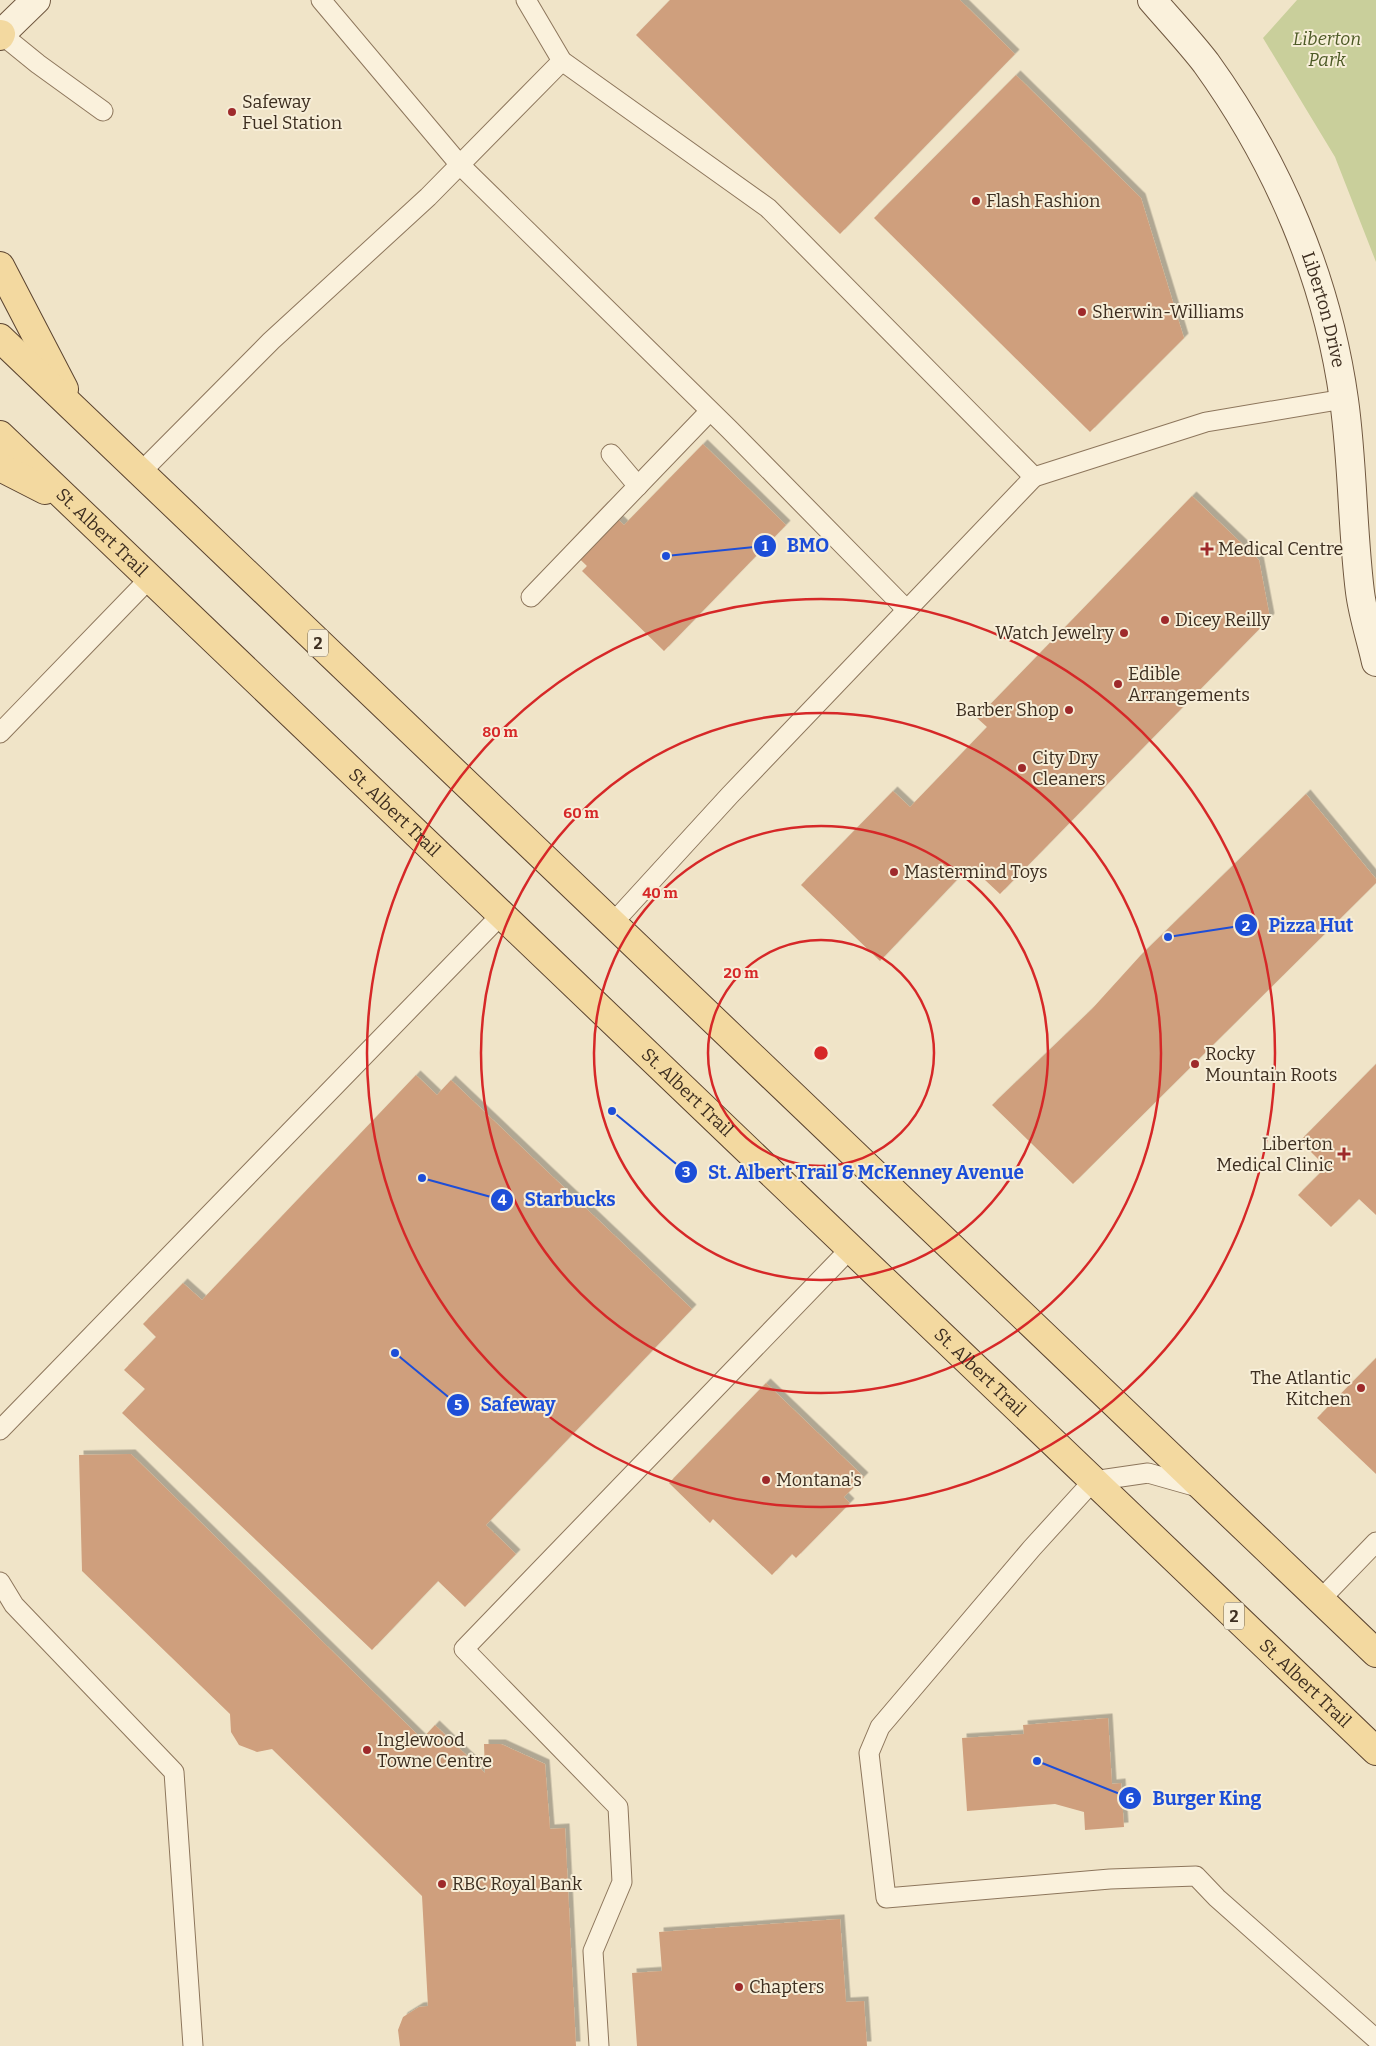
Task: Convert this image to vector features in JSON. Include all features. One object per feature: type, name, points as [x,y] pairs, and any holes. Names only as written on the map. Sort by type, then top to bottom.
[{"type":"main road","points":[[0,266],[74,408]]},
{"type":"main road","name":"2","points":[[0,338],[1376,1653]]},
{"type":"main road","name":"St. Albert Trail","points":[[0,435],[1376,1751]]},
{"type":"main road","points":[[0,467],[72,504]]},
{"type":"street","points":[[0,35],[36,0]]},
{"type":"street","name":"Liberton Drive","points":[[1152,0],[1205,62],[1259,146],[1282,191],[1314,272],[1334,349],[1344,399],[1361,595],[1376,662]]},
{"type":"lane","points":[[321,0],[460,165],[710,411],[907,610]]},
{"type":"lane","points":[[526,0],[562,61],[768,208],[1034,477]]},
{"type":"lane","points":[[0,35],[102,111]]},
{"type":"lane","points":[[140,473],[271,341],[428,197],[562,61]]},
{"type":"lane","points":[[612,924],[730,795],[1034,477],[1206,422],[1344,399]]},
{"type":"lane","points":[[531,597],[710,411]]},
{"type":"lane","points":[[611,454],[638,486]]},
{"type":"lane","points":[[0,733],[150,578]]},
{"type":"lane","points":[[0,1430],[502,915]]},
{"type":"lane","points":[[599,2046],[593,1951],[622,1882],[618,1806],[464,1649],[851,1248]]},
{"type":"lane","points":[[1205,1489],[1148,1473],[1093,1481],[1032,1548],[880,1727],[869,1753],[886,1898],[1110,1879],[1196,1876],[1217,1898],[1376,2039]]},
{"type":"lane","points":[[1320,1600],[1376,1542]]},
{"type":"lane","points":[[0,1582],[14,1605],[174,1772],[193,2046]]},
{"type":"green space","name":"Liberton Park","points":[[1297,0],[1376,0],[1376,262],[1335,157],[1263,38]]},
{"type":"building","points":[[670,0],[960,0],[1015,54],[840,234],[636,35]]},
{"type":"building","points":[[1016,75],[1141,198],[1184,338],[1090,432],[874,218]]},
{"type":"building","points":[[703,444],[786,525],[664,651],[582,571],[587,566],[566,546],[604,506],[624,525]]},
{"type":"building","points":[[1192,496],[1259,560],[1270,618],[1000,894],[970,866],[880,961],[801,885],[893,791],[910,807],[987,727],[977,718]]},
{"type":"building","points":[[1306,794],[1376,879],[1376,883],[1073,1184],[992,1105],[1092,1009],[1141,955]]},
{"type":"building","name":"Liberton Medical Clinic","points":[[1376,1064],[1376,1215],[1359,1199],[1331,1227],[1298,1195],[1326,1167],[1300,1141]]},
{"type":"building","points":[[416,1075],[437,1095],[451,1080],[692,1309],[486,1525],[516,1554],[465,1607],[438,1581],[372,1650],[122,1413],[145,1389],[124,1370],[156,1337],[143,1324],[183,1283],[202,1300]]},
{"type":"building","name":"The Atlantic Kitchen","points":[[1376,1358],[1376,1474],[1317,1418]]},
{"type":"building","name":"Montana's","points":[[766,1383],[864,1477],[844,1497],[850,1503],[796,1558],[792,1554],[772,1575],[713,1519],[710,1523],[669,1483]]},
{"type":"building","name":"Inglewood Towne Centre","points":[[131,1454],[422,1739],[435,1725],[485,1773],[484,1744],[501,1744],[545,1764],[550,1829],[565,1828],[576,2046],[400,2046],[398,2030],[403,2017],[419,2007],[428,2006],[422,1896],[272,1749],[257,1752],[239,1745],[231,1732],[230,1714],[82,1571],[79,1455]]},
{"type":"building","points":[[1108,1718],[1112,1784],[1121,1783],[1124,1827],[1085,1830],[1084,1812],[1055,1804],[967,1811],[962,1738],[1024,1734],[1023,1725]]},
{"type":"building","name":"Chapters","points":[[840,1919],[846,2002],[864,2001],[867,2046],[637,2046],[632,1973],[662,1971],[659,1932]]},
{"type":"place","name":"Safeway Fuel Station","points":[[232,112]]},
{"type":"place","name":"Flash Fashion","points":[[976,201]]},
{"type":"place","name":"Sherwin-Williams","points":[[1082,312]]},
{"type":"place","name":"Medical Centre","points":[[1207,549]]},
{"type":"place","name":"BMO","points":[[666,556]]},
{"type":"place","name":"Dicey Reilly","points":[[1165,620]]},
{"type":"place","name":"Watch Jewelry","points":[[1124,633]]},
{"type":"place","name":"Edible Arrangements","points":[[1118,684]]},
{"type":"place","name":"Barber Shop","points":[[1069,710]]},
{"type":"place","name":"City Dry Cleaners","points":[[1022,768]]},
{"type":"place","name":"Mastermind Toys","points":[[894,872]]},
{"type":"place","name":"Pizza Hut","points":[[1168,937]]},
{"type":"place","name":"Rocky Mountain Roots","points":[[1195,1064]]},
{"type":"place","name":"St. Albert Trail & McKenney Avenue","points":[[612,1111]]},
{"type":"place","name":"Liberton Medical Clinic","points":[[1344,1154]]},
{"type":"place","name":"Starbucks","points":[[422,1178]]},
{"type":"place","name":"Safeway","points":[[395,1353]]},
{"type":"place","name":"The Atlantic Kitchen","points":[[1361,1388]]},
{"type":"place","name":"Montana's","points":[[766,1480]]},
{"type":"place","name":"Inglewood Towne Centre","points":[[367,1750]]},
{"type":"place","name":"Burger King","points":[[1037,1761]]},
{"type":"place","name":"RBC Royal Bank","points":[[442,1884]]},
{"type":"place","name":"Chapters","points":[[739,1987]]}]
